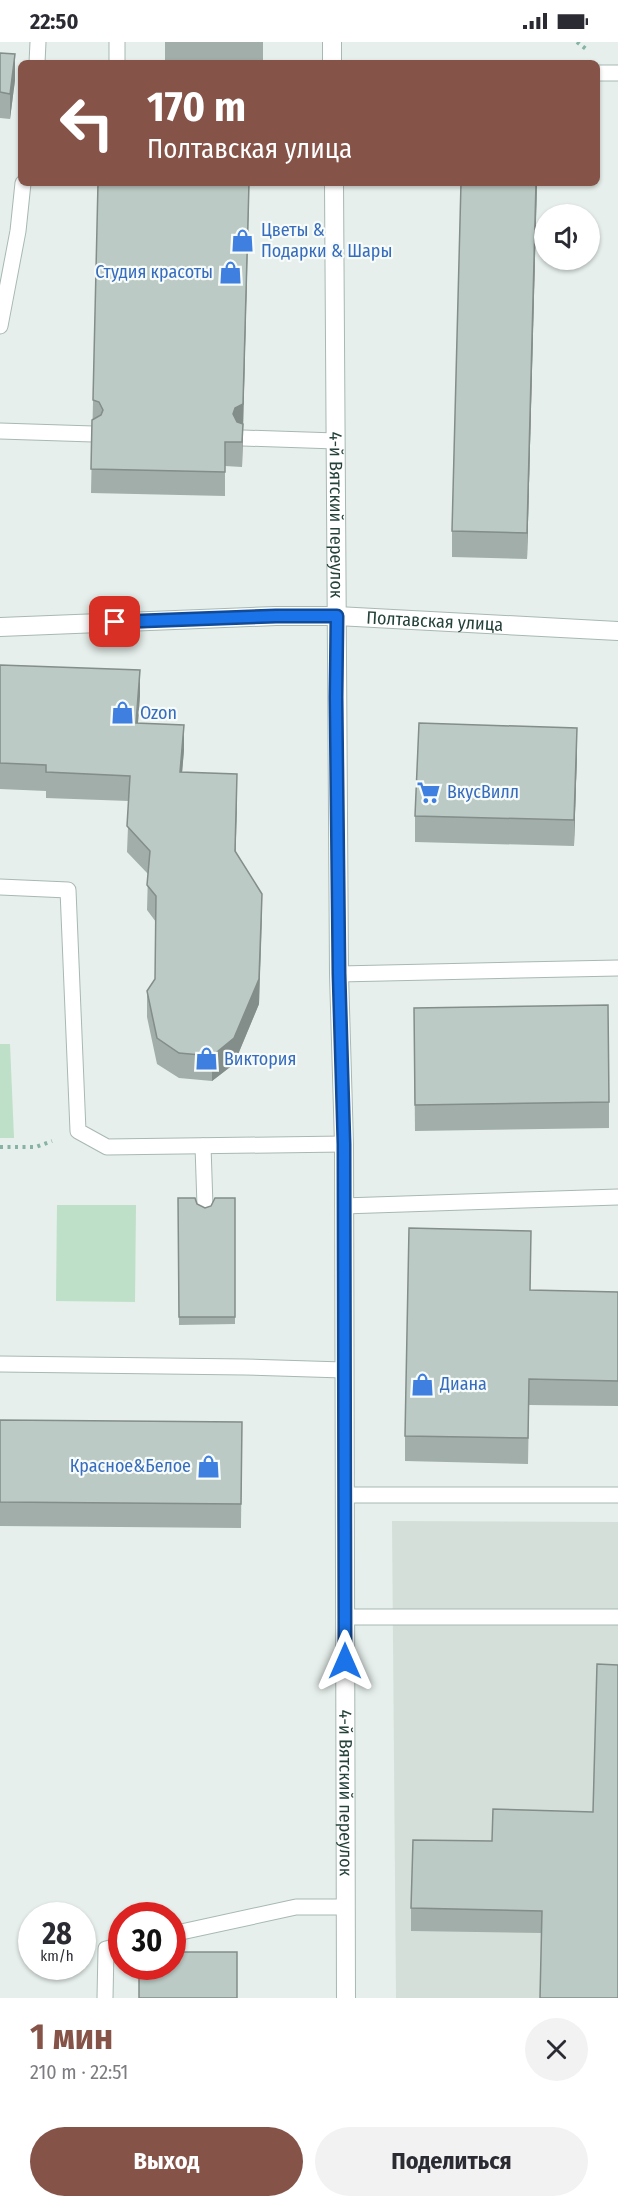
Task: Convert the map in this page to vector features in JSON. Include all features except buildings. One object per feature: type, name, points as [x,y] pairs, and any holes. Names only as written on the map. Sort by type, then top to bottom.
[{"type":"street","points":[[332,42],[332,60]]},
{"type":"street","name":"4-й Вятский переулок","points":[[334,186],[336,697],[339,974],[344,1144],[346,1998]]},
{"type":"street","name":"Полтавская улица","points":[[0,627],[276,616],[337,616],[618,631]]},
{"type":"lane","points":[[37,60],[38,42]]},
{"type":"lane","points":[[117,42],[117,60]]},
{"type":"lane","points":[[600,73],[618,73]]},
{"type":"lane","points":[[0,326],[18,231],[24,186]]},
{"type":"lane","points":[[0,430],[93,434]]},
{"type":"lane","points":[[243,438],[336,441]]},
{"type":"lane","points":[[0,887],[68,890],[78,1131],[107,1147],[344,1144]]},
{"type":"lane","points":[[339,974],[618,968]]},
{"type":"lane","points":[[203,1146],[205,1206]]},
{"type":"lane","points":[[343,1206],[618,1197]]},
{"type":"lane","points":[[0,1364],[343,1370]]},
{"type":"lane","points":[[344,1495],[618,1495]]},
{"type":"lane","points":[[344,1617],[618,1617]]},
{"type":"lane","points":[[186,1931],[296,1907],[346,1907]]},
{"type":"lane","points":[[105,1998],[106,1949],[108,1949]]},
{"type":"path","points":[[0,1147],[36,1147],[78,1131]]},
{"type":"shaded area","points":[[392,1521],[618,1522],[618,1998],[396,1998]]},
{"type":"green space","points":[[0,1044],[10,1044],[14,1138],[0,1138]]},
{"type":"green space","points":[[57,1205],[136,1205],[135,1302],[56,1301]]},
{"type":"place","name":"Цветы & Подарки & Шары","points":[[243,240]]},
{"type":"place","name":"Студия красоты","points":[[231,272]]},
{"type":"place","name":"Ozon","points":[[122,713]]},
{"type":"place","name":"ВкусВилл","points":[[429,792]]},
{"type":"place","name":"Виктория","points":[[206,1059]]},
{"type":"place","name":"Диана","points":[[422,1384]]},
{"type":"place","name":"Красное&Белое","points":[[209,1466]]},
{"type":"route","points":[[115,622],[337,616],[339,974],[344,1144],[345,1661]]}]
